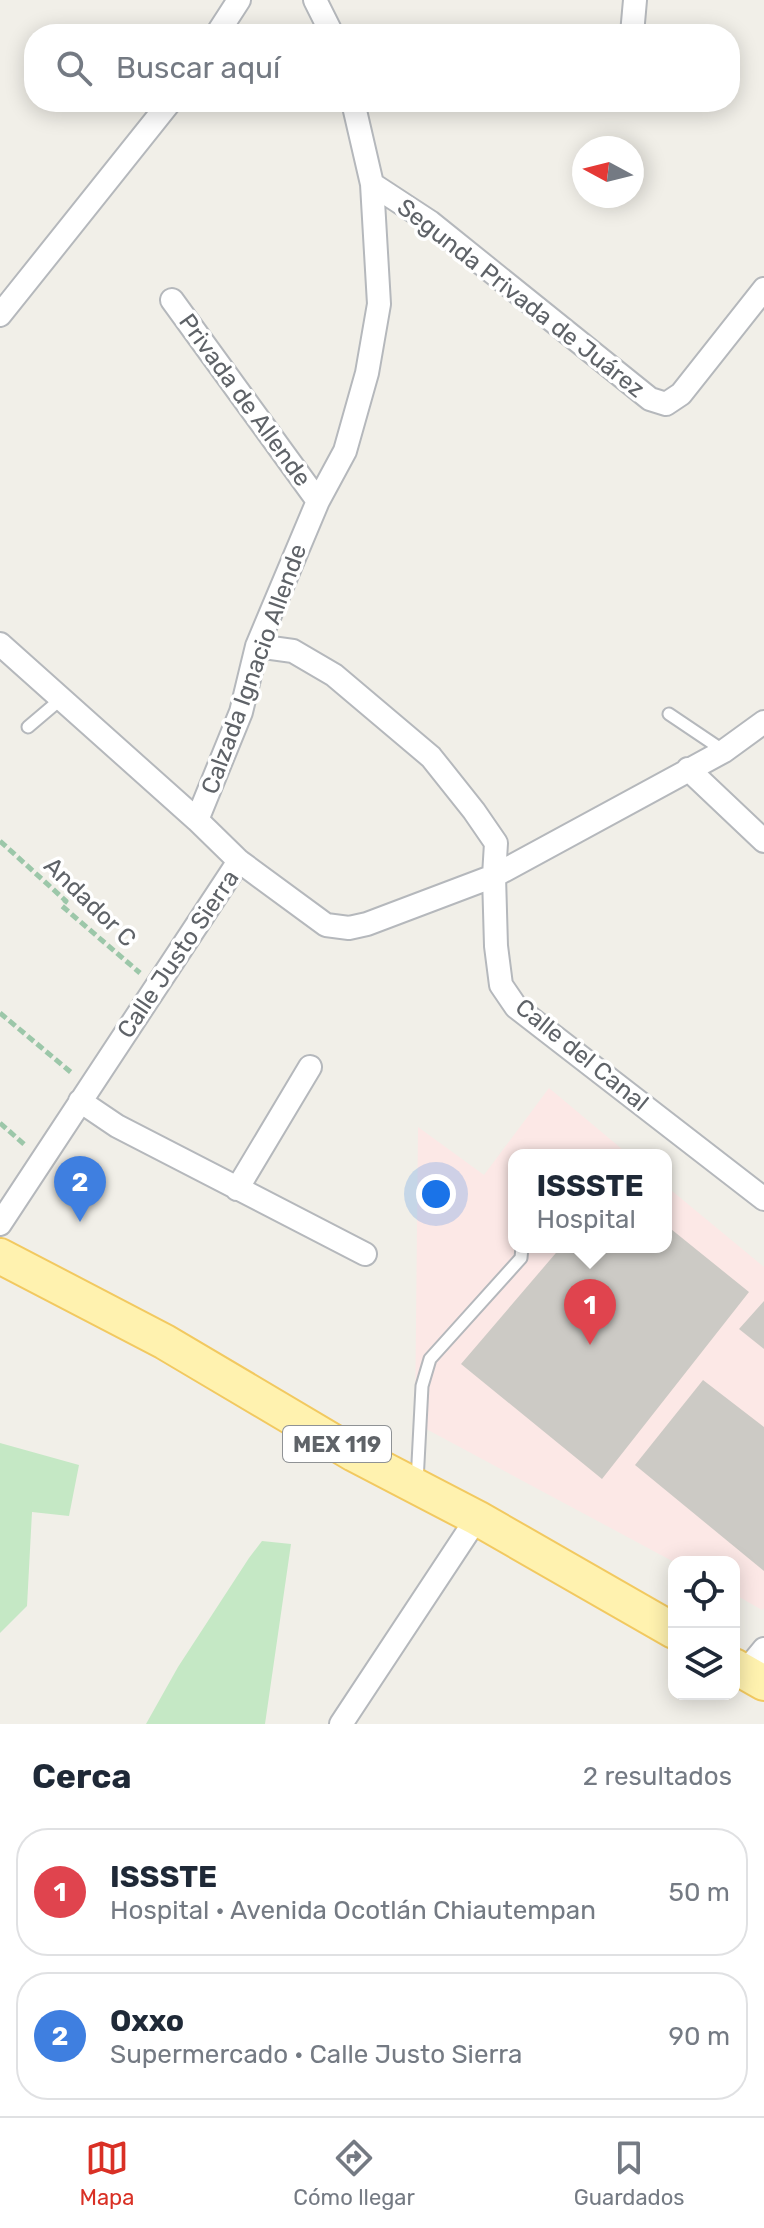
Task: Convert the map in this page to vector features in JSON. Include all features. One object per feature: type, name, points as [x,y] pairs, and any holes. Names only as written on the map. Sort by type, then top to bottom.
[{"type":"main road","name":"MEX 119","points":[[0,1256],[165,1342],[297,1421],[477,1518],[669,1628]]},
{"type":"street","points":[[223,24],[239,0]]},
{"type":"street","points":[[315,0],[327,24]]},
{"type":"street","points":[[633,24],[635,0]]},
{"type":"street","points":[[0,315],[162,112]]},
{"type":"street","name":"Calzada Ignacio Allende","points":[[197,820],[241,712],[257,646],[318,501],[345,451],[367,373],[379,304],[372,184],[355,112]]},
{"type":"street","name":"Segunda Privada de Juárez","points":[[372,184],[430,222],[650,399],[666,404],[681,394],[764,289]]},
{"type":"street","name":"Privada de Allende","points":[[172,300],[318,501]]},
{"type":"street","points":[[0,644],[239,861]]},
{"type":"street","name":"Calle del Canal","points":[[257,646],[293,651],[334,675],[431,757],[496,843],[496,946],[501,985],[516,1007],[764,1199]]},
{"type":"street","name":"Calle Justo Sierra","points":[[0,1224],[239,861],[326,925],[349,928],[367,924],[494,876],[724,751],[764,722]]},
{"type":"street","points":[[688,769],[764,841]]},
{"type":"street","points":[[237,1189],[310,1067]]},
{"type":"street","points":[[84,1094],[117,1126],[365,1254]]},
{"type":"street","points":[[341,1724],[477,1518]]},
{"type":"lane","points":[[28,727],[61,699]]},
{"type":"lane","points":[[669,714],[724,751]]},
{"type":"lane","points":[[417,1487],[422,1386],[430,1359],[521,1258],[521,1253]]},
{"type":"path","name":"Andador C","points":[[0,841],[66,901],[62,906],[156,987]]},
{"type":"path","points":[[0,1013],[84,1094]]},
{"type":"path","points":[[0,1123],[42,1160]]},
{"type":"shaded area","points":[[549,1088],[622,1149],[508,1149],[508,1253],[672,1253],[672,1191],[764,1267],[762,1610],[740,1597],[740,1556],[668,1556],[668,1559],[415,1423],[418,1127],[484,1175]]},
{"type":"green space","points":[[0,1443],[79,1465],[69,1516],[32,1512],[27,1606],[0,1633]]},
{"type":"green space","points":[[262,1541],[291,1544],[265,1724],[146,1724],[178,1667]]},
{"type":"building","points":[[672,1230],[749,1292],[602,1479],[461,1364],[556,1253],[672,1253]]},
{"type":"building","points":[[764,1301],[764,1349],[739,1329]]},
{"type":"building","points":[[703,1380],[764,1427],[764,1571],[635,1465]]},
{"type":"place","name":"Oxxo","points":[[80,1222]]},
{"type":"place","name":"ISSSTE","points":[[590,1345]]}]
